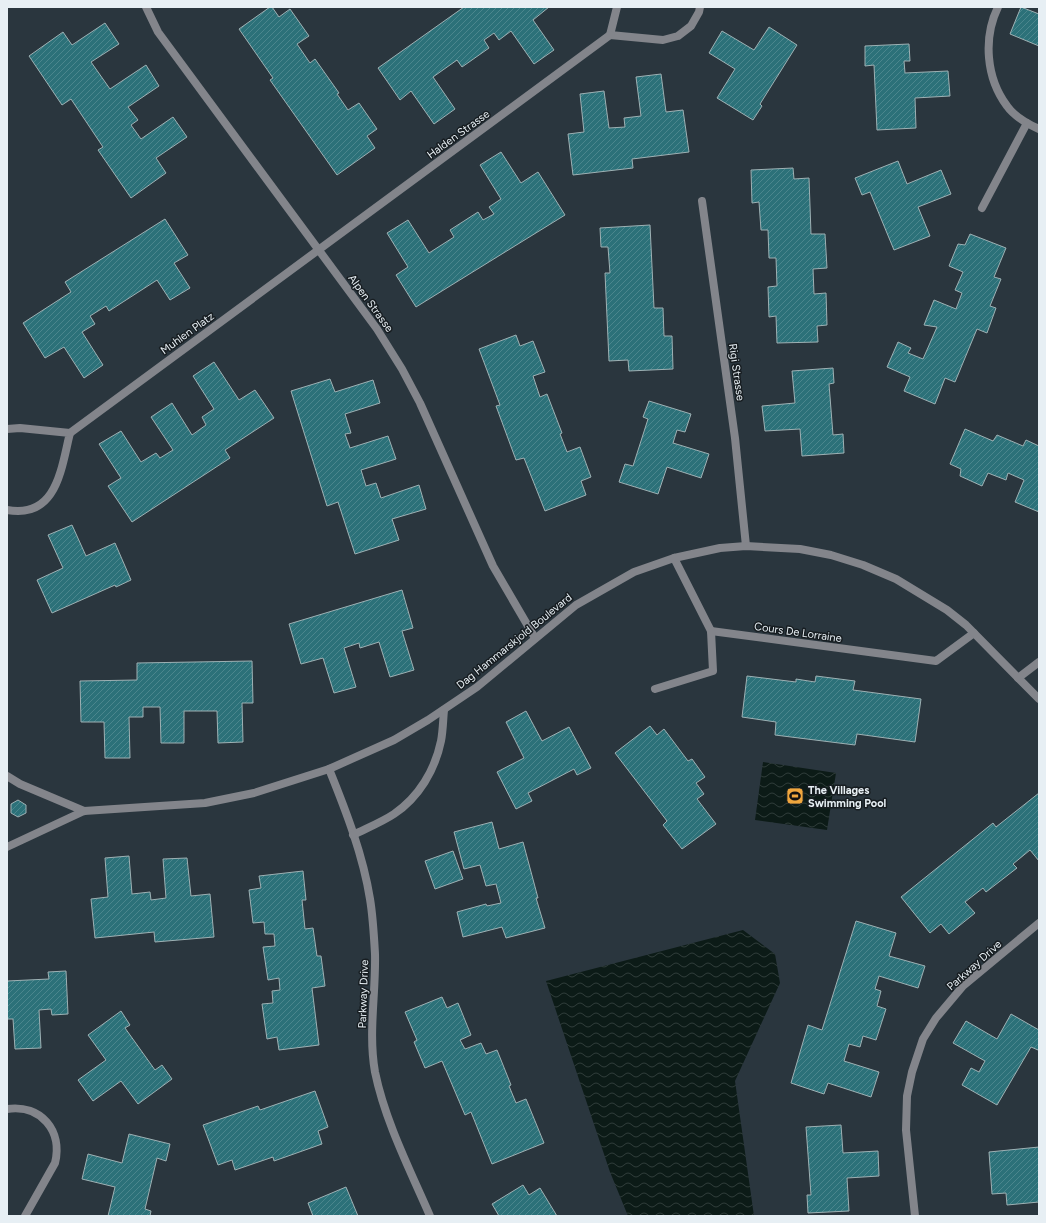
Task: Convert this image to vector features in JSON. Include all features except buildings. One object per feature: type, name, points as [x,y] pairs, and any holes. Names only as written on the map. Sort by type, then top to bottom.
[{"type":"street","name":"Alpen Strasse","points":[[146,7],[158,32],[377,329],[402,369],[420,403],[493,566],[535,638]]},
{"type":"street","points":[[617,7],[610,35],[663,40],[678,36],[691,26],[699,12],[700,7]]},
{"type":"street","points":[[998,7],[993,17],[988,41],[990,68],[996,86],[1007,107],[1027,123],[1039,129]]},
{"type":"street","name":"Halden Strasse","points":[[318,250],[610,35]]},
{"type":"street","points":[[982,208],[1027,123]]},
{"type":"street","name":"Rigi Strasse","points":[[702,201],[735,438],[746,546]]},
{"type":"street","name":"Muhlen Platz","points":[[70,433],[318,250]]},
{"type":"street","points":[[7,429],[20,428],[70,433],[58,482],[50,495],[43,503],[33,508],[18,512],[7,510]]},
{"type":"street","name":"Dag Hammarskjold Boulevard","points":[[7,847],[84,811],[205,803],[254,793],[329,769],[394,740],[444,710],[477,687],[576,605],[634,572],[674,558],[720,548],[746,546],[800,549],[831,554],[863,565],[896,579],[947,610],[974,633],[1039,699]]},
{"type":"street","points":[[655,689],[713,670],[711,631],[674,558]]},
{"type":"street","name":"Cours De Lorraine","points":[[711,631],[936,661],[974,633]]},
{"type":"street","points":[[1018,678],[1039,662]]},
{"type":"street","points":[[353,835],[394,814],[414,798],[426,781],[435,760],[441,740],[444,710]]},
{"type":"street","name":"Parkway Drive","points":[[329,769],[344,807],[363,866],[370,899],[375,954],[372,1042],[375,1070],[380,1094],[388,1117],[430,1216]]},
{"type":"street","name":"Dag Hammarskjold Boulevard","points":[[7,776],[20,784],[84,811]]},
{"type":"street","name":"Parkway Drive","points":[[915,1216],[906,1130],[907,1096],[912,1072],[923,1039],[936,1018],[963,986],[1039,923]]},
{"type":"street","points":[[7,1109],[23,1108],[34,1112],[44,1119],[52,1128],[56,1139],[57,1155],[55,1163],[25,1216]]},
{"type":"water","name":"The Villages Swimming Pool","points":[[763,762],[836,773],[827,830],[755,820]]},
{"type":"water","points":[[743,930],[775,954],[780,983],[735,1081],[754,1216],[628,1216],[610,1172],[546,981]]},
{"type":"place","name":"The Villages Swimming Pool","points":[[795,796]]}]
